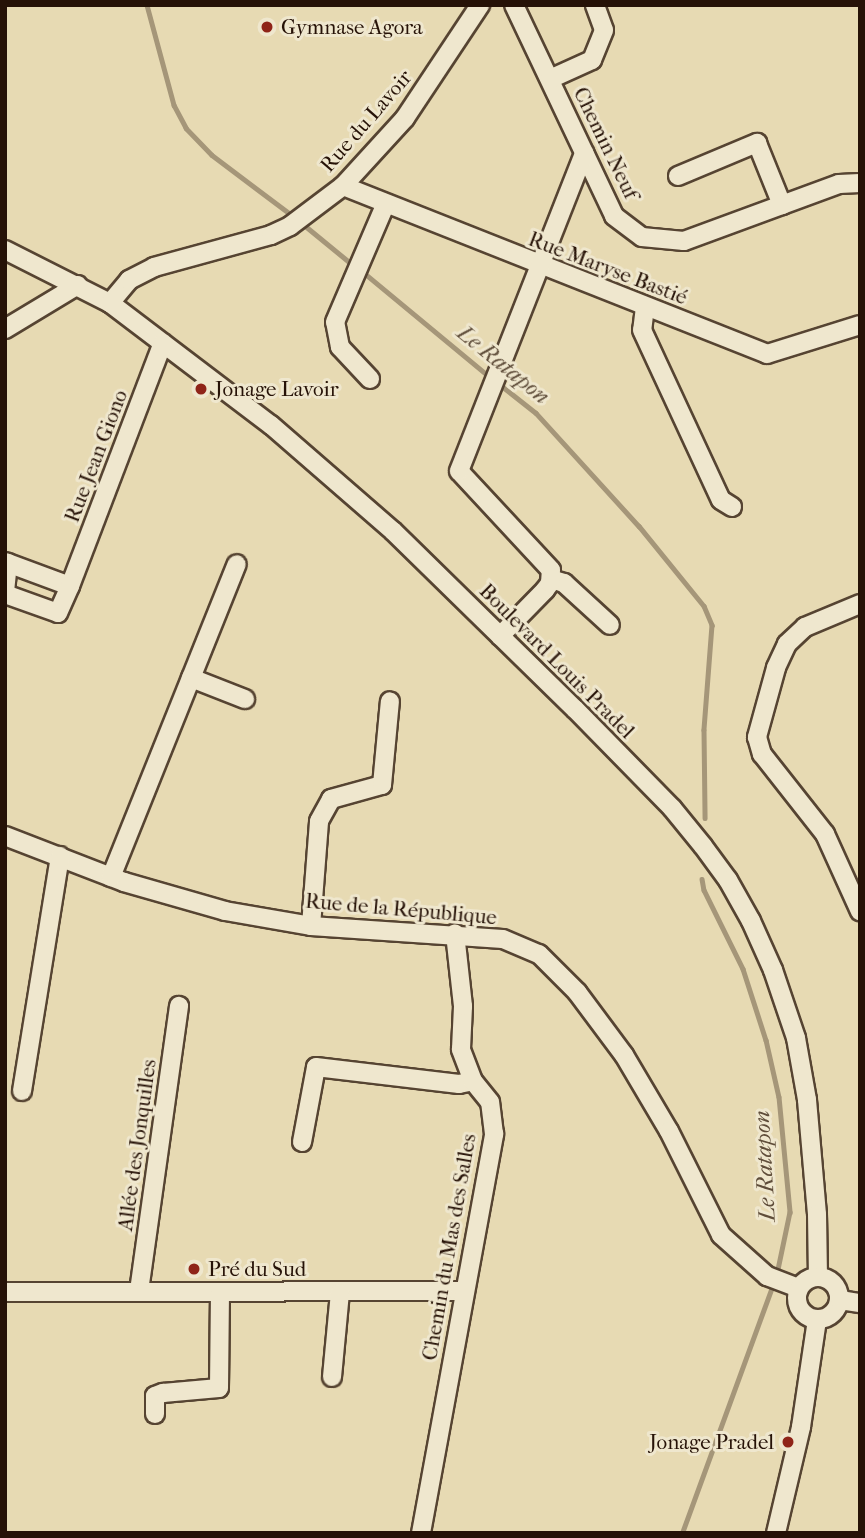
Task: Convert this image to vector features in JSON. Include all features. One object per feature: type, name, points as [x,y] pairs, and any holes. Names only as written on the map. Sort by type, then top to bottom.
[{"type":"street","name":"Rue du Lavoir","points":[[110,303],[129,280],[154,267],[271,235],[308,214],[344,186],[405,118],[480,5]]},
{"type":"street","name":"Chemin Neuf","points":[[514,5],[614,216],[642,237],[684,242],[839,184],[860,183]]},
{"type":"street","points":[[550,79],[592,60],[604,30],[594,5]]},
{"type":"street","points":[[678,176],[757,143],[782,205]]},
{"type":"street","points":[[500,636],[545,590],[551,579],[547,565],[459,471],[501,370],[584,153]]},
{"type":"street","name":"Rue Maryse Bastié","points":[[344,186],[767,354],[860,325]]},
{"type":"street","points":[[370,379],[340,347],[335,322],[386,203]]},
{"type":"street","name":"Boulevard Louis Pradel","points":[[5,250],[110,303],[271,425],[393,531],[672,808],[728,880],[751,921],[785,1002],[805,1088],[817,1214],[818,1277]]},
{"type":"street","points":[[5,329],[78,285]]},
{"type":"street","points":[[645,307],[642,330],[721,500],[732,507]]},
{"type":"street","name":"Rue Jean Giono","points":[[70,586],[7,562],[5,594],[58,613],[70,586],[163,342]]},
{"type":"street","points":[[111,877],[237,564]]},
{"type":"street","points":[[551,579],[564,583],[610,625]]},
{"type":"street","points":[[859,910],[825,834],[762,754],[757,737],[776,668],[787,644],[805,627],[860,604]]},
{"type":"street","points":[[191,678],[245,699]]},
{"type":"street","points":[[311,926],[318,821],[331,799],[382,785],[390,701]]},
{"type":"street","name":"Rue de la République","points":[[5,836],[111,877],[225,911],[311,926],[455,933],[503,939],[540,954],[577,992],[624,1055],[669,1131],[721,1235],[767,1276],[792,1287]]},
{"type":"street","points":[[22,1091],[60,856]]},
{"type":"street","name":"Chemin du Mas des Salles","points":[[421,1533],[494,1134],[490,1102],[473,1081],[461,1049],[463,1006],[455,933]]},
{"type":"street","name":"Allée des Jonquilles","points":[[139,1291],[179,1006]]},
{"type":"street","points":[[302,1142],[316,1067],[459,1084],[473,1081]]},
{"type":"street","points":[[818,1277],[835,1285],[840,1300],[830,1316],[817,1320],[810,1318],[800,1309],[792,1287],[818,1277]]},
{"type":"street","points":[[5,1292],[464,1291]]},
{"type":"street","points":[[155,1415],[155,1396],[219,1388],[220,1292]]},
{"type":"street","points":[[332,1377],[340,1293]]},
{"type":"street","points":[[840,1300],[860,1303]]},
{"type":"street","points":[[776,1533],[801,1427],[817,1320]]},
{"type":"waterway","name":"Le Ratapon","points":[[147,5],[174,105],[186,128],[212,155],[293,216]]},
{"type":"waterway","name":"Le Ratapon","points":[[303,224],[353,265]]},
{"type":"waterway","name":"Le Ratapon","points":[[363,272],[491,378]]},
{"type":"waterway","name":"Le Ratapon","points":[[498,383],[536,413],[639,526],[704,606],[712,625],[704,730],[705,818]]},
{"type":"waterway","name":"Le Ratapon","points":[[702,879],[704,890],[743,969],[766,1040],[779,1097],[790,1212],[777,1274]]},
{"type":"waterway","name":"Le Ratapon","points":[[682,1533],[774,1282]]},
{"type":"place","name":"Gymnase Agora","points":[[267,27]]},
{"type":"place","name":"Jonage Lavoir","points":[[201,389]]},
{"type":"place","name":"Pré du Sud","points":[[194,1269]]},
{"type":"place","name":"Jonage Pradel","points":[[788,1442]]}]
